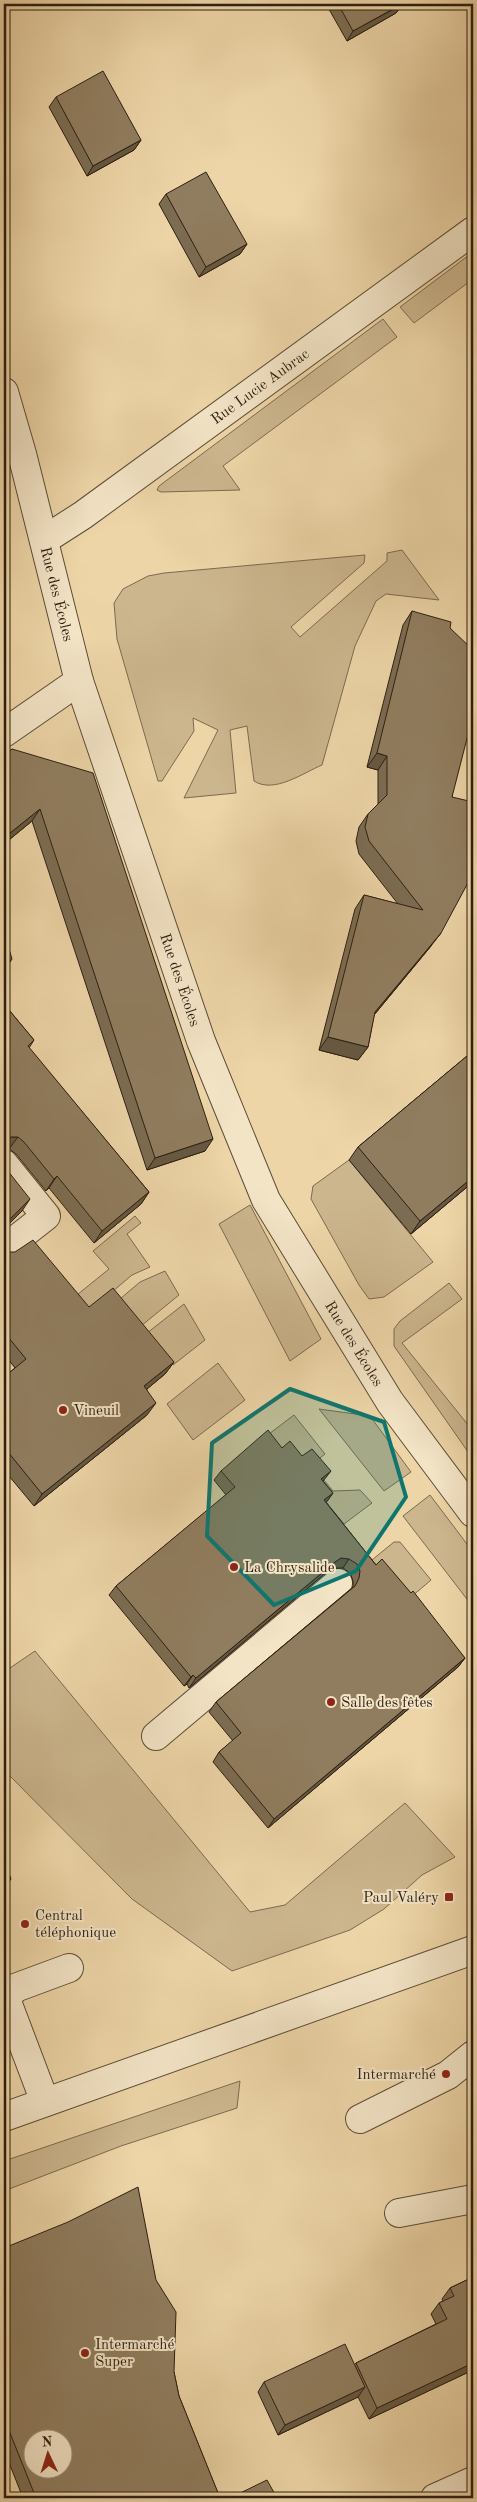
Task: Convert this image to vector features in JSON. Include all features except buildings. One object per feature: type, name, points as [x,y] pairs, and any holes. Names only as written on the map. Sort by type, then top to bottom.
[{"type":"street","name":"Rue Lucie Aubrac","points":[[44,540],[83,515],[473,231]]},
{"type":"street","name":"Rue des Écoles","points":[[4,392],[44,540],[79,681],[201,1042],[266,1200],[390,1402],[473,1513]]},
{"type":"street","points":[[4,733],[79,681]]},
{"type":"street","points":[[4,1164],[46,1216],[4,1249]]},
{"type":"street","points":[[156,1736],[338,1583]]},
{"type":"street","points":[[4,2117],[473,1950]]},
{"type":"street","points":[[45,2102],[6,1999],[15,1988],[69,1968]]},
{"type":"street","points":[[360,2119],[448,2075],[473,2055]]},
{"type":"street","points":[[398,2213],[473,2199]]},
{"type":"street","points":[[435,2498],[473,2481]]},
{"type":"highlighted area","points":[[290,1389],[384,1422],[406,1497],[356,1571],[274,1605],[207,1536],[212,1443]]},
{"type":"shaded area","points":[[473,252],[473,279],[414,323],[400,307]]},
{"type":"shaded area","points":[[383,319],[397,337],[223,466],[240,490],[161,492],[157,490],[159,486]]},
{"type":"shaded area","points":[[402,550],[439,600],[386,594],[376,601],[355,646],[322,765],[279,784],[270,785],[254,781],[247,726],[230,730],[236,793],[184,798],[218,730],[193,718],[194,731],[162,781],[158,781],[117,639],[114,603],[123,589],[148,576],[164,573],[365,555],[364,563],[291,627],[300,637],[387,561],[387,553]]},
{"type":"shaded area","points":[[349,1160],[433,1262],[384,1297],[369,1299],[359,1285],[311,1199],[313,1186]]},
{"type":"shaded area","points":[[250,1205],[321,1339],[290,1361],[219,1224]]},
{"type":"shaded area","points":[[135,1216],[141,1223],[127,1234],[150,1267],[132,1275],[80,1319],[67,1303],[109,1269],[93,1251]]},
{"type":"shaded area","points":[[165,1271],[179,1295],[141,1326],[120,1299],[140,1282]]},
{"type":"shaded area","points":[[449,1283],[462,1299],[402,1343],[473,1431],[473,1459],[394,1346],[394,1329],[400,1321]]},
{"type":"shaded area","points":[[184,1304],[205,1340],[173,1365],[147,1333]]},
{"type":"shaded area","points":[[218,1363],[245,1400],[193,1440],[167,1404]]},
{"type":"shaded area","points":[[319,1409],[370,1416],[411,1472],[384,1491]]},
{"type":"shaded area","points":[[294,1415],[325,1454],[311,1465],[261,1440]]},
{"type":"shaded area","points":[[324,1480],[333,1491],[360,1490],[372,1503],[344,1524],[314,1488]]},
{"type":"shaded area","points":[[430,1495],[473,1552],[473,1607],[403,1516]]},
{"type":"shaded area","points":[[394,1542],[400,1542],[431,1580],[404,1603],[348,1596],[340,1586]]},
{"type":"shaded area","points":[[35,1651],[250,1912],[285,1905],[405,1803],[455,1857],[422,1875],[384,1909],[350,1930],[232,1971],[132,1899],[4,1770],[4,1672]]},
{"type":"shaded area","points":[[240,2081],[237,2108],[121,2146],[4,2191],[4,2161]]},
{"type":"place","name":"Vineuil","points":[[63,1410]]},
{"type":"place","name":"La Chrysalide","points":[[234,1567]]},
{"type":"place","name":"Salle des fêtes","points":[[331,1702]]},
{"type":"place","name":"Paul Valéry","points":[[449,1897]]},
{"type":"place","name":"Central téléphonique","points":[[25,1924]]},
{"type":"place","name":"Intermarché","points":[[446,2074]]},
{"type":"place","name":"Intermarché Super","points":[[85,2353]]}]
